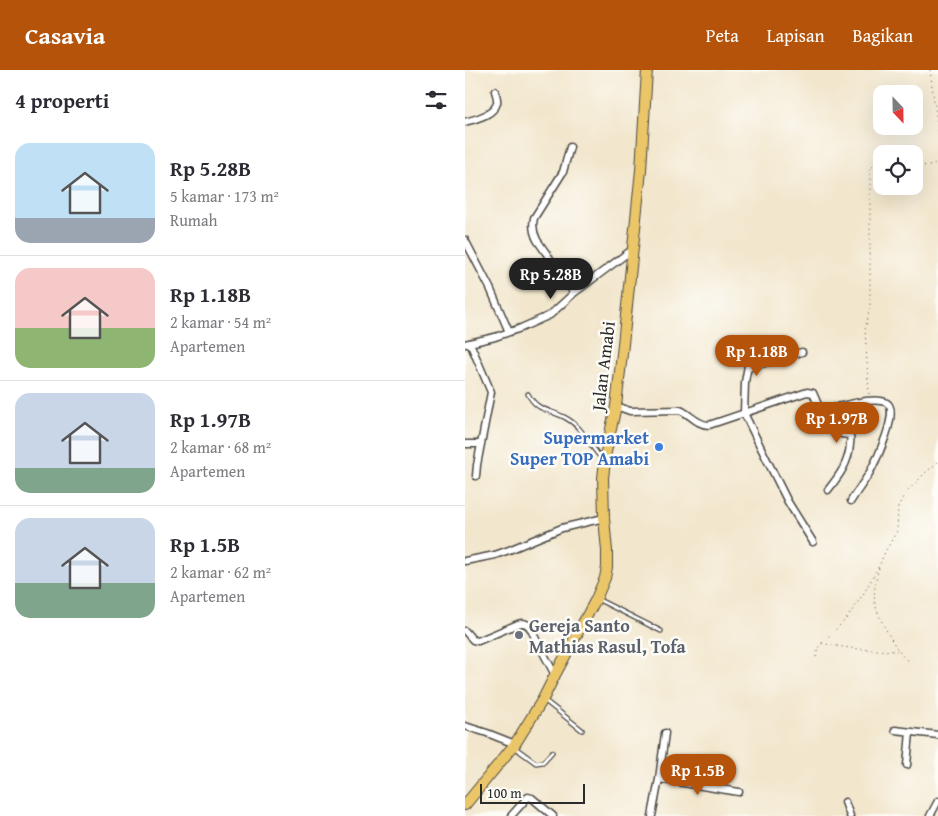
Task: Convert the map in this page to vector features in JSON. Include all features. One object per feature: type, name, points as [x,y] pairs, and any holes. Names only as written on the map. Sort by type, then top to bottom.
[{"type":"main road","name":"Jalan Amabi","points":[[465,805],[514,745],[543,699],[596,599],[605,578],[607,551],[604,518],[604,470],[623,354],[641,170],[647,70]]},
{"type":"street","points":[[465,122],[493,110],[497,100],[495,91]]},
{"type":"street","points":[[570,147],[563,172],[532,224],[537,240],[574,293]]},
{"type":"street","points":[[465,240],[490,288],[509,332]]},
{"type":"street","points":[[476,476],[491,392],[467,343],[509,332],[550,315],[574,293],[633,249]]},
{"type":"street","points":[[748,343],[749,360],[745,382],[745,413],[788,502],[813,542]]},
{"type":"street","points":[[748,368],[802,352]]},
{"type":"street","points":[[616,406],[630,411],[679,410],[687,413],[696,421],[709,425],[807,392],[815,395],[821,409],[837,408],[846,404],[869,401],[887,403],[890,406],[891,414],[888,428],[874,463],[851,501]]},
{"type":"street","points":[[827,490],[837,479],[845,465],[849,456],[851,442],[850,436],[838,433],[834,428],[833,420],[837,408]]},
{"type":"street","points":[[465,444],[481,444]]},
{"type":"street","points":[[465,561],[495,555],[562,528],[604,518]]},
{"type":"street","points":[[465,631],[473,640],[478,641],[518,624],[526,624],[555,675]]},
{"type":"street","points":[[465,726],[514,745]]},
{"type":"street","points":[[895,730],[938,735]]},
{"type":"street","points":[[907,765],[910,732]]},
{"type":"street","points":[[652,816],[665,733]]},
{"type":"street","points":[[659,779],[739,792]]},
{"type":"street","points":[[511,816],[528,797],[532,798],[553,816]]},
{"type":"street","points":[[930,816],[938,801]]},
{"type":"street","points":[[845,802],[850,816]]},
{"type":"lane","points":[[528,394],[533,403],[540,408],[563,417],[581,429],[604,470]]},
{"type":"lane","points":[[596,599],[661,631]]},
{"type":"lane","points":[[543,699],[583,730]]},
{"type":"lane","points":[[514,745],[536,763],[543,762],[552,752]]},
{"type":"path","points":[[930,70],[938,131]]},
{"type":"path","points":[[923,166],[930,166],[938,163]]},
{"type":"path","points":[[869,401],[865,330],[870,307],[870,167],[873,167]]},
{"type":"path","points":[[907,660],[898,651],[875,605],[876,577],[885,552],[897,531],[898,510],[901,500],[909,489],[938,462]]},
{"type":"path","points":[[816,657],[818,648],[847,618],[880,564]]},
{"type":"path","points":[[822,643],[847,648],[898,651]]},
{"type":"place","name":"Supermarket Super TOP Amabi","points":[[659,447]]},
{"type":"place","name":"Gereja Santo Mathias Rasul, Tofa","points":[[519,635]]}]
